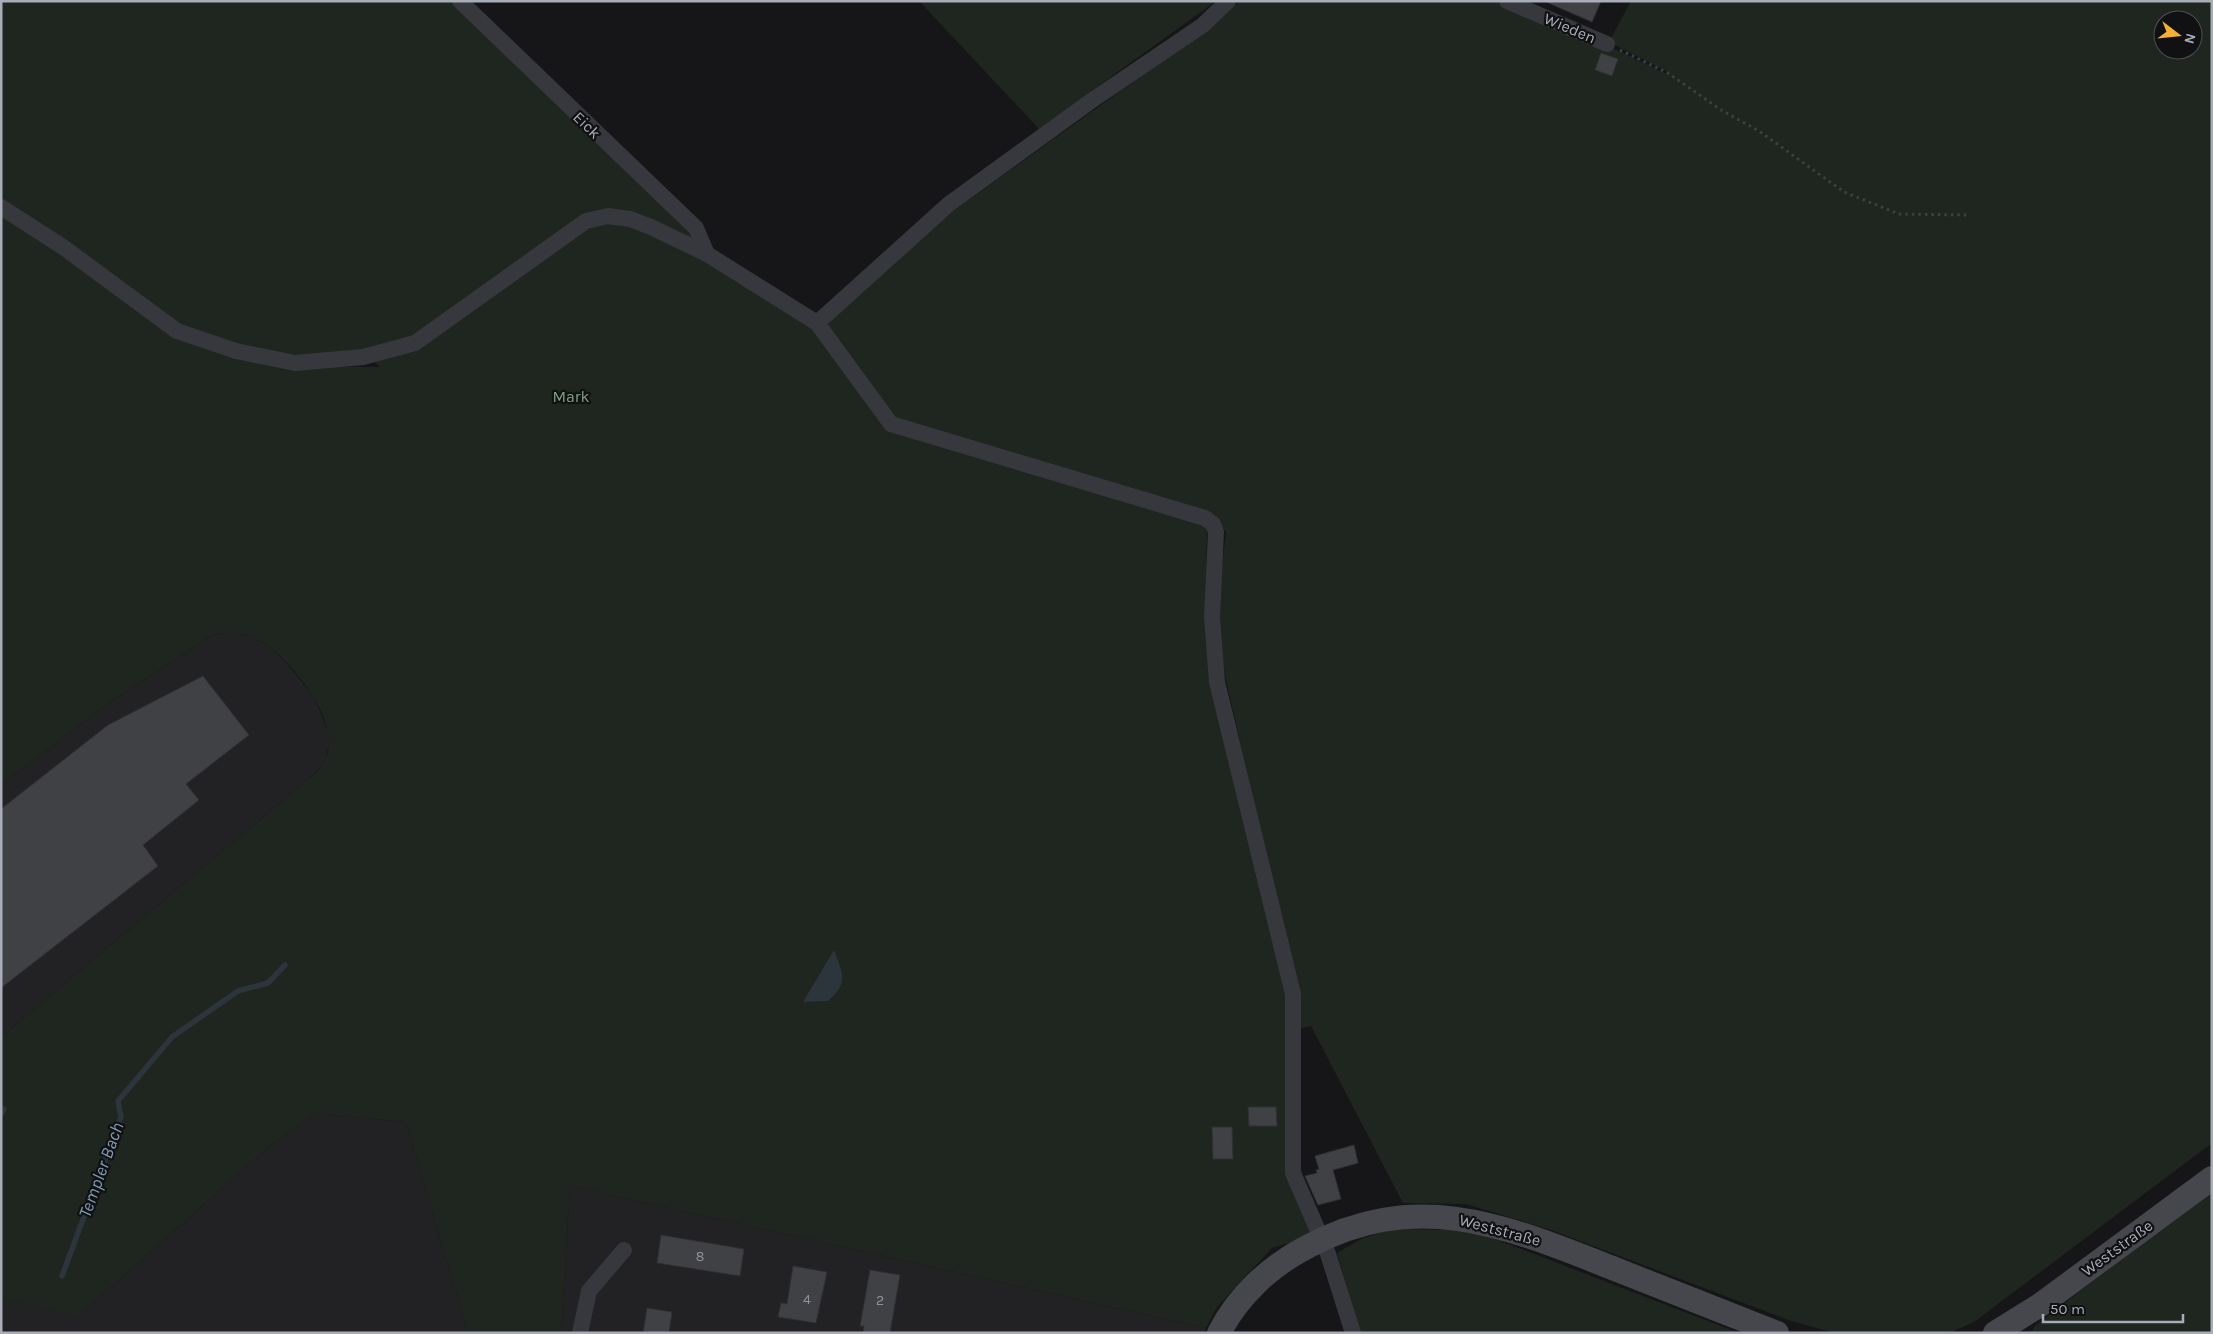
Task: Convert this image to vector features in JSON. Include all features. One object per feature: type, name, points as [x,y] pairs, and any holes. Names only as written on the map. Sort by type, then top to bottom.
[{"type":"main road","name":"Weststraße","points":[[1995,1333],[2040,1305],[2212,1178]]},
{"type":"main road","name":"Weststraße","points":[[1219,1333],[1239,1300],[1286,1258],[1320,1240],[1364,1224],[1422,1216],[1457,1218],[1494,1225],[1541,1240],[1778,1333]]},
{"type":"street","name":"Eick","points":[[460,1],[696,228],[707,254]]},
{"type":"street","points":[[817,323],[949,204],[1091,101],[1203,25],[1228,1]]},
{"type":"street","name":"Wieden","points":[[1507,1],[1607,44]]},
{"type":"street","points":[[1,207],[62,248],[177,331],[236,351],[295,363],[363,357],[416,343],[586,221],[608,216],[630,219],[707,254],[817,323],[891,424],[1117,490],[1205,518],[1213,524],[1216,532],[1212,617],[1217,682],[1293,994],[1293,1173],[1320,1240],[1328,1254],[1353,1333]]},
{"type":"street","points":[[580,1333],[589,1291],[624,1250]]},
{"type":"path","points":[[1607,44],[1668,74],[1721,110],[1759,131],[1844,192],[1899,214],[1969,216]]},
{"type":"shaded area","points":[[234,632],[254,637],[272,649],[289,666],[314,697],[328,731],[330,741],[325,761],[312,776],[1,1037],[1,785],[114,699],[214,634]]},
{"type":"shaded area","points":[[834,950],[842,972],[842,983],[839,989],[828,1001],[803,1002]]},
{"type":"shaded area","points":[[316,1113],[406,1122],[468,1333],[1,1333],[1,1298],[79,1315],[272,1144]]},
{"type":"shaded area","points":[[570,1186],[1206,1328],[1204,1333],[561,1333]]},
{"type":"green space","name":"Mark","points":[[1,1],[456,1],[687,224],[699,254],[816,325],[888,428],[1207,525],[1205,618],[1287,994],[1290,1174],[1312,1236],[1272,1248],[1217,1307],[1206,1328],[570,1186],[561,1333],[468,1333],[406,1122],[316,1113],[272,1144],[78,1316],[1,1298],[1,1037],[312,776],[324,761],[328,753],[329,743],[328,729],[314,698],[291,667],[264,644],[252,637],[234,633],[214,634],[114,699],[1,785],[1,215],[61,254],[175,335],[294,366],[380,367],[365,353],[300,358],[239,348],[180,326],[1,201]]},
{"type":"green space","points":[[919,1],[1216,1],[1039,129]]},
{"type":"green space","points":[[1239,1],[1498,1],[1606,45],[1667,74],[1670,73],[1609,42],[1631,1],[2212,1],[2212,1143],[1974,1322],[1949,1333],[1835,1333],[1791,1321],[1551,1230],[1466,1204],[1403,1203],[1311,1026],[1296,1029],[1298,992],[1226,680],[1216,615],[1226,533],[1216,516],[894,420],[821,323],[956,209],[1150,70]]},
{"type":"green space","points":[[2212,1189],[2212,1333],[2031,1333],[2035,1326]]},
{"type":"green space","points":[[1393,1229],[1452,1230],[1490,1237],[1739,1333],[1360,1333],[1337,1253],[1363,1238]]},
{"type":"building","points":[[1544,1],[1601,1],[1592,22]]},
{"type":"building","points":[[1601,53],[1618,59],[1612,76],[1595,70]]},
{"type":"building","points":[[203,676],[249,735],[186,784],[199,800],[143,845],[158,866],[1,988],[1,809],[108,725]]},
{"type":"building","points":[[1248,1107],[1276,1107],[1277,1126],[1249,1126]]},
{"type":"building","points":[[1212,1127],[1232,1127],[1233,1159],[1213,1159]]},
{"type":"building","points":[[1354,1145],[1358,1163],[1333,1170],[1341,1199],[1318,1205],[1305,1176],[1317,1173],[1316,1170],[1319,1169],[1315,1156]]},
{"type":"building","points":[[661,1235],[744,1249],[740,1276],[657,1263]]},
{"type":"building","points":[[793,1266],[827,1272],[816,1323],[778,1317],[781,1303],[787,1304]]},
{"type":"building","points":[[870,1270],[900,1275],[890,1333],[863,1333],[864,1326],[860,1326]]},
{"type":"building","points":[[647,1308],[672,1312],[669,1333],[643,1333]]},
{"type":"waterway","name":"Templer Bach","points":[[62,1276],[121,1117],[118,1101],[172,1037],[238,991],[268,983],[285,965]]},
{"type":"waterway","points":[[1,1114],[4,1109]]}]
